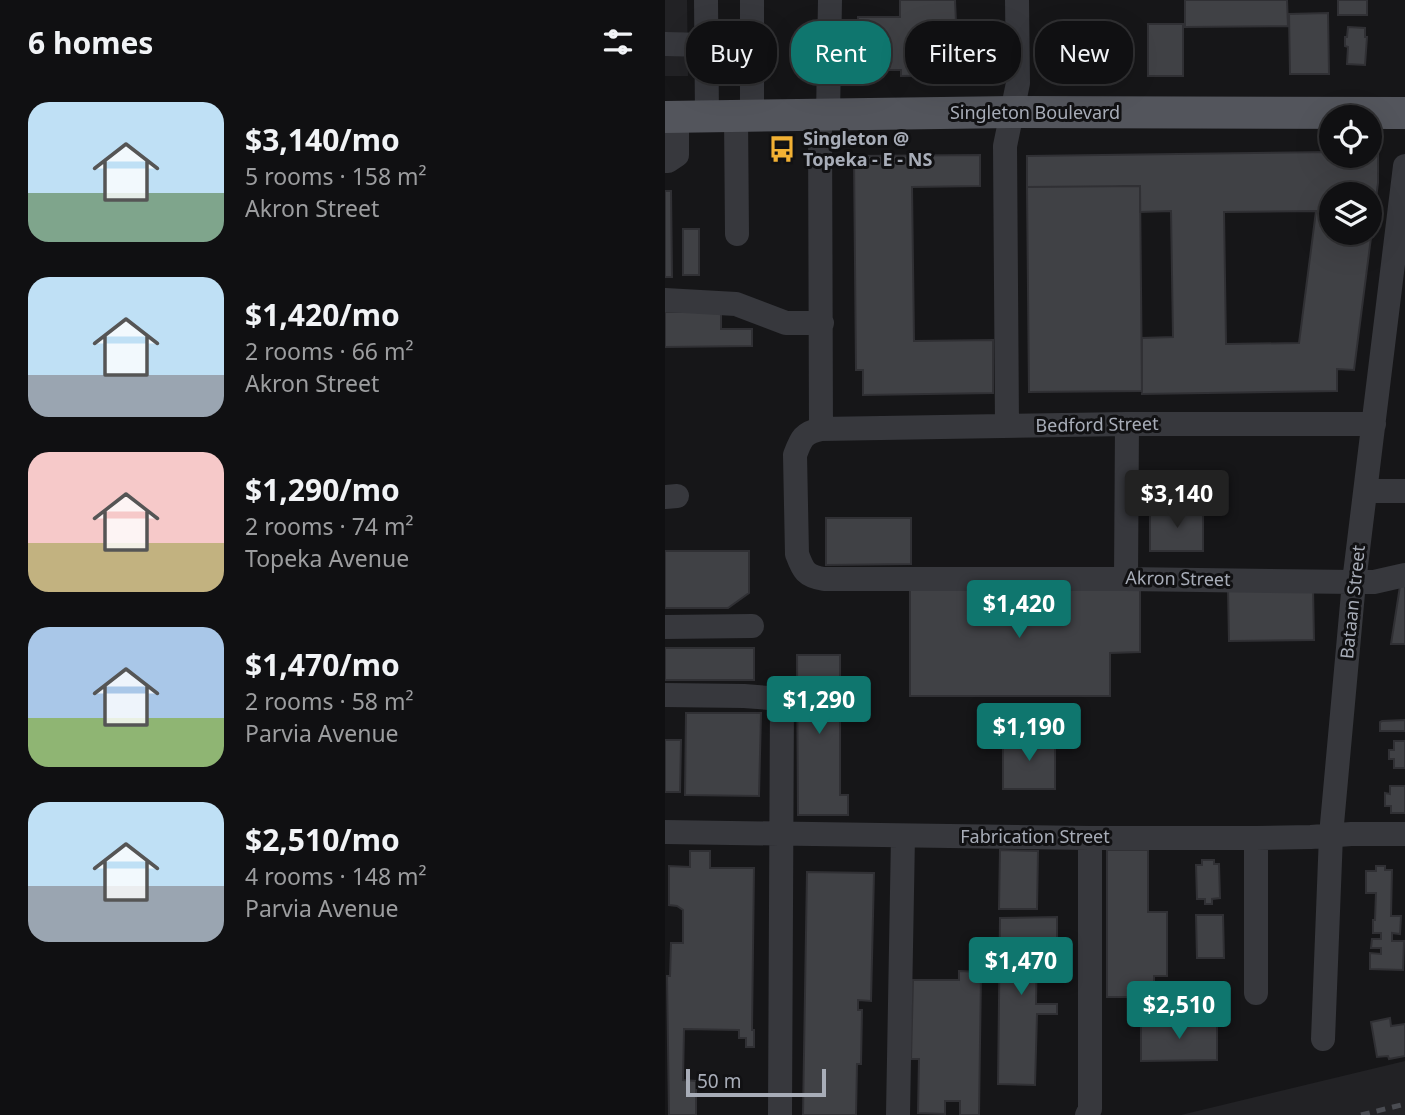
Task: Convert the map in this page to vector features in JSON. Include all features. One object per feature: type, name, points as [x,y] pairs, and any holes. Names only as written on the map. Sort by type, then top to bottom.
[{"type":"main road","name":"Singleton Boulevard","points":[[707,117],[1012,112],[1405,113]]},
{"type":"street","points":[[706,0],[706,21]]},
{"type":"street","points":[[665,161],[677,155],[707,117],[752,0]]},
{"type":"street","points":[[821,429],[824,116],[830,0]]},
{"type":"street","points":[[1007,425],[1005,146],[1018,83],[1017,0]]},
{"type":"street","points":[[665,44],[686,45]]},
{"type":"street","points":[[707,84],[707,117],[737,234]]},
{"type":"street","name":"Bataan Street","points":[[1323,1039],[1331,835],[1354,582],[1405,166]]},
{"type":"street","points":[[665,300],[736,304],[786,323],[822,323]]},
{"type":"street","points":[[1126,579],[1128,424]]},
{"type":"street","name":"Bedford Street","points":[[821,429],[1007,425],[1374,424]]},
{"type":"street","name":"Akron Street","points":[[821,429],[809,431],[800,441],[795,455],[796,554],[802,568],[811,577],[1374,582],[1405,575]]},
{"type":"street","points":[[1366,491],[1405,491]]},
{"type":"street","points":[[665,627],[752,626]]},
{"type":"street","points":[[665,695],[782,699],[780,1115]]},
{"type":"street","name":"Fabrication Street","points":[[665,832],[1090,838],[1256,838],[1405,834]]},
{"type":"street","points":[[898,1115],[903,836]]},
{"type":"street","points":[[1087,1115],[1090,1109],[1090,838]]},
{"type":"street","points":[[1256,838],[1256,993]]},
{"type":"shaded area","points":[[665,0],[687,0],[686,76],[665,76]]},
{"type":"shaded area","points":[[1405,1061],[1405,1115],[1181,1115]]},
{"type":"building","points":[[900,0],[955,0],[956,21],[905,21],[905,76],[901,76],[901,70],[891,70],[891,21],[858,21],[858,17],[900,17]]},
{"type":"building","points":[[1185,0],[1287,0],[1288,26],[1185,27]]},
{"type":"building","points":[[1338,0],[1367,0],[1367,15],[1338,15]]},
{"type":"building","points":[[1328,13],[1329,74],[1290,74],[1289,14]]},
{"type":"building","points":[[1148,24],[1183,24],[1183,76],[1148,76]]},
{"type":"building","points":[[1348,27],[1365,28],[1365,65],[1347,64],[1348,47],[1345,46],[1345,37]]},
{"type":"building","points":[[1319,152],[1319,168],[1378,168],[1378,182],[1319,182],[1319,245],[1370,245],[1354,370],[1337,369],[1337,391],[1142,394],[1142,338],[1173,337],[1171,211],[1140,212],[1140,186],[1027,187],[1027,156]],"holes":[[[1316,211],[1299,343],[1226,344],[1224,212]]]},
{"type":"building","points":[[980,155],[980,186],[912,187],[914,341],[993,340],[993,393],[863,395],[863,370],[856,370],[854,156]]},
{"type":"building","points":[[1140,186],[1142,391],[1029,392],[1027,187]]},
{"type":"building","points":[[665,191],[671,191],[672,277],[665,277]]},
{"type":"building","points":[[683,229],[699,229],[699,275],[683,275]]},
{"type":"building","points":[[665,312],[721,312],[721,329],[752,329],[752,346],[665,347]]},
{"type":"building","points":[[1150,508],[1203,508],[1203,551],[1150,551]]},
{"type":"building","points":[[826,518],[911,518],[911,564],[826,565]]},
{"type":"building","points":[[665,551],[749,551],[749,593],[728,608],[665,608]]},
{"type":"building","points":[[1400,586],[1405,586],[1405,644],[1391,644]]},
{"type":"building","points":[[910,588],[1140,588],[1140,652],[1110,653],[1110,696],[910,696]]},
{"type":"building","points":[[1313,588],[1314,640],[1229,641],[1228,589]]},
{"type":"building","points":[[665,648],[754,648],[754,680],[665,680]]},
{"type":"building","points":[[797,655],[840,655],[840,795],[848,795],[848,815],[798,815]]},
{"type":"building","points":[[686,713],[761,713],[759,796],[685,795]]},
{"type":"building","points":[[1405,720],[1405,731],[1380,731],[1382,721]]},
{"type":"building","points":[[1003,737],[1055,738],[1055,789],[1003,789]]},
{"type":"building","points":[[665,740],[681,740],[680,792],[665,792]]},
{"type":"building","points":[[1394,741],[1405,741],[1405,768],[1394,768],[1394,759],[1389,759],[1389,750],[1394,750]]},
{"type":"building","points":[[1390,786],[1405,786],[1405,813],[1391,813],[1391,806],[1385,806],[1385,793],[1390,794]]},
{"type":"building","points":[[1000,850],[1038,851],[1037,909],[999,909]]},
{"type":"building","points":[[1107,850],[1148,850],[1148,912],[1167,912],[1167,976],[1154,976],[1154,997],[1107,997]]},
{"type":"building","points":[[690,851],[710,851],[710,868],[754,868],[754,1047],[746,1047],[746,1038],[739,1038],[739,1030],[684,1029],[683,1080],[696,1081],[696,1115],[669,1115],[667,976],[670,976],[671,943],[683,943],[683,910],[669,905],[669,866],[690,867]]},
{"type":"building","points":[[1202,860],[1214,860],[1214,864],[1219,864],[1220,898],[1212,899],[1212,904],[1205,904],[1205,899],[1197,899],[1196,865],[1202,865]]},
{"type":"building","points":[[1376,866],[1385,866],[1385,870],[1392,870],[1391,916],[1401,916],[1400,934],[1392,933],[1392,941],[1404,941],[1403,970],[1370,969],[1370,953],[1381,954],[1381,948],[1371,948],[1372,939],[1381,939],[1381,933],[1373,933],[1376,893],[1366,893],[1366,871],[1376,871]]},
{"type":"building","points":[[807,872],[874,873],[871,1001],[858,1000],[858,1010],[862,1010],[856,1115],[803,1115]]},
{"type":"building","points":[[1196,915],[1223,915],[1224,958],[1197,958]]},
{"type":"building","points":[[1057,917],[1057,940],[1037,940],[1036,1004],[1057,1004],[1057,1014],[1037,1014],[1035,1085],[998,1084],[1000,918]]},
{"type":"building","points":[[959,971],[981,972],[979,1115],[960,1115],[960,1101],[945,1101],[945,1114],[918,1113],[919,1059],[911,1059],[913,980],[959,980]]},
{"type":"building","points":[[1390,1018],[1391,1026],[1405,1024],[1405,1056],[1389,1059],[1388,1056],[1377,1057],[1371,1022]]},
{"type":"building","points":[[1217,1021],[1217,1060],[1141,1061],[1141,1022]]},
{"type":"railway","points":[[1361,1115],[1405,1104]]},
{"type":"place","name":"Singleton @ Topeka - E - NS","points":[[782,149]]}]
